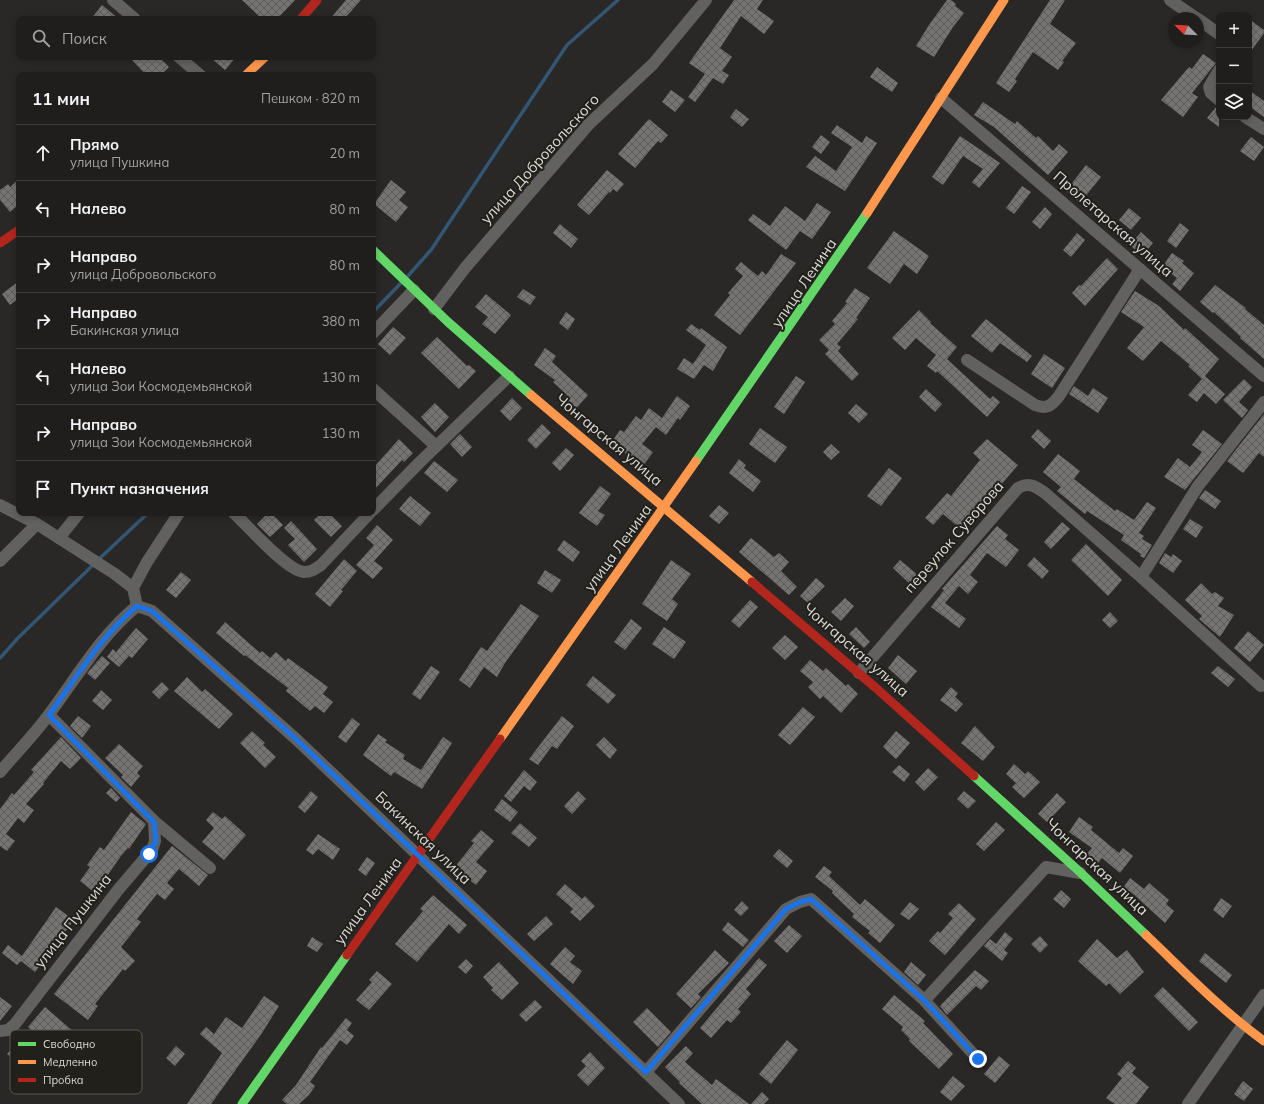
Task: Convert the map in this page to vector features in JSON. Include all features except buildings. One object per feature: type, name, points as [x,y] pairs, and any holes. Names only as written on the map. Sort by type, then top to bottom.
[{"type":"street","points":[[113,0],[132,16]]},
{"type":"street","points":[[304,16],[317,0]]},
{"type":"street","name":"улица Добровольского","points":[[434,309],[466,268],[589,124],[653,64],[706,0]]},
{"type":"street","name":"улица Ленина","points":[[242,1104],[664,508],[848,243],[1004,0]]},
{"type":"street","points":[[1170,0],[1187,12]]},
{"type":"street","points":[[1204,24],[1216,32]]},
{"type":"street","points":[[182,60],[196,72]]},
{"type":"street","points":[[249,72],[263,60]]},
{"type":"street","points":[[1216,75],[1209,87],[1211,93],[1216,97]]},
{"type":"street","name":"Пролетарская улица","points":[[941,98],[1264,376]]},
{"type":"street","points":[[1250,120],[1264,129]]},
{"type":"street","points":[[0,243],[16,232]]},
{"type":"street","name":"Чонгарская улица","points":[[376,253],[434,309],[509,376],[859,673],[1081,873],[1243,1026],[1264,1041]]},
{"type":"street","points":[[967,360],[1035,405],[1041,408],[1051,406],[1059,396],[1140,269]]},
{"type":"street","points":[[376,330],[416,292]]},
{"type":"street","points":[[376,507],[436,446],[509,376]]},
{"type":"street","points":[[376,392],[436,446]]},
{"type":"street","points":[[1141,577],[1198,486],[1264,402]]},
{"type":"street","name":"переулок Суворова","points":[[859,673],[1018,488],[1025,484],[1035,486],[1040,489],[1141,577],[1261,686]]},
{"type":"street","points":[[0,505],[16,513]]},
{"type":"street","points":[[0,772],[49,715],[99,646],[124,617],[137,606],[133,588],[81,551],[21,516]]},
{"type":"street","points":[[59,538],[77,516]]},
{"type":"street","points":[[133,588],[147,562],[177,516]]},
{"type":"street","points":[[237,516],[288,565],[303,572],[312,571],[321,565],[367,516]]},
{"type":"street","points":[[0,561],[37,524]]},
{"type":"street","name":"Бакинская улица","points":[[137,606],[152,611],[296,739],[679,1104]]},
{"type":"street","points":[[49,715],[154,822],[210,868]]},
{"type":"street","name":"улица Пушкина","points":[[0,1031],[8,1030],[15,1024],[113,896],[152,850],[156,841],[154,822]]},
{"type":"street","points":[[925,1000],[1046,867],[1081,873]]},
{"type":"street","points":[[646,1072],[786,909],[800,902],[811,899],[925,1000],[978,1059]]},
{"type":"street","points":[[1188,1104],[1264,994]]},
{"type":"waterway","points":[[407,277],[431,250],[567,45],[618,0]]},
{"type":"waterway","points":[[376,309],[401,283]]},
{"type":"waterway","points":[[98,560],[145,516]]},
{"type":"waterway","points":[[0,658],[18,638],[94,564]]},
{"type":"traffic: fast","points":[[696,461],[867,213]]},
{"type":"traffic: fast","points":[[376,253],[448,322],[531,395]]},
{"type":"traffic: fast","points":[[974,776],[1081,873],[1146,935]]},
{"type":"traffic: fast","points":[[242,1104],[347,955]]},
{"type":"traffic: slow","points":[[867,213],[1004,0]]},
{"type":"traffic: slow","points":[[249,72],[262,60]]},
{"type":"traffic: slow","points":[[531,395],[752,582]]},
{"type":"traffic: slow","points":[[500,739],[696,461]]},
{"type":"traffic: slow","points":[[1146,935],[1218,1003],[1264,1041]]},
{"type":"traffic: jam","points":[[304,16],[317,0]]},
{"type":"traffic: jam","points":[[0,243],[16,232]]},
{"type":"traffic: jam","points":[[752,582],[876,688],[974,776]]},
{"type":"traffic: jam","points":[[347,955],[500,739]]},
{"type":"route","points":[[149,854],[156,841],[154,822],[148,814],[49,715],[99,646],[124,617],[137,606],[152,611],[296,739],[436,874],[646,1072],[786,909],[800,902],[811,899],[923,999],[978,1059]]}]
